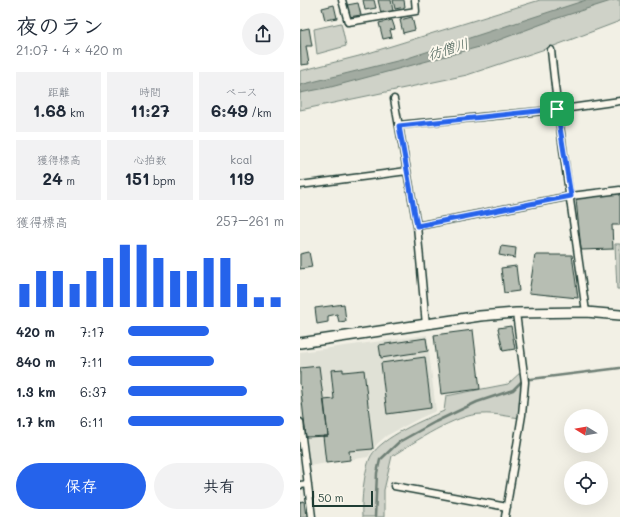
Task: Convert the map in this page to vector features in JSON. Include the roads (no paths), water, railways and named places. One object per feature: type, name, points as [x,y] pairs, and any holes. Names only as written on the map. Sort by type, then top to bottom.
[{"type":"street","points":[[342,0],[348,22],[416,11],[415,0]]},
{"type":"street","points":[[551,50],[557,109],[571,196],[586,312]]},
{"type":"street","points":[[394,99],[417,226],[426,325]]},
{"type":"street","points":[[399,126],[620,101]]},
{"type":"street","points":[[300,185],[407,171]]},
{"type":"street","points":[[417,226],[571,196],[620,190]]},
{"type":"street","points":[[300,343],[480,316],[516,313],[586,312],[620,315]]},
{"type":"street","points":[[505,517],[522,415],[525,382],[516,313]]},
{"type":"street","points":[[300,422],[312,517]]},
{"type":"street","points":[[300,485],[308,484]]},
{"type":"street","points":[[394,486],[507,506]]},
{"type":"water","name":"彷僧川","points":[[586,0],[614,0],[558,18],[483,46],[331,87],[300,93],[300,85],[405,59]]},
{"type":"waterway","points":[[375,517],[377,473],[380,460],[399,442],[435,422],[477,402],[513,390],[523,380],[620,368]]}]
